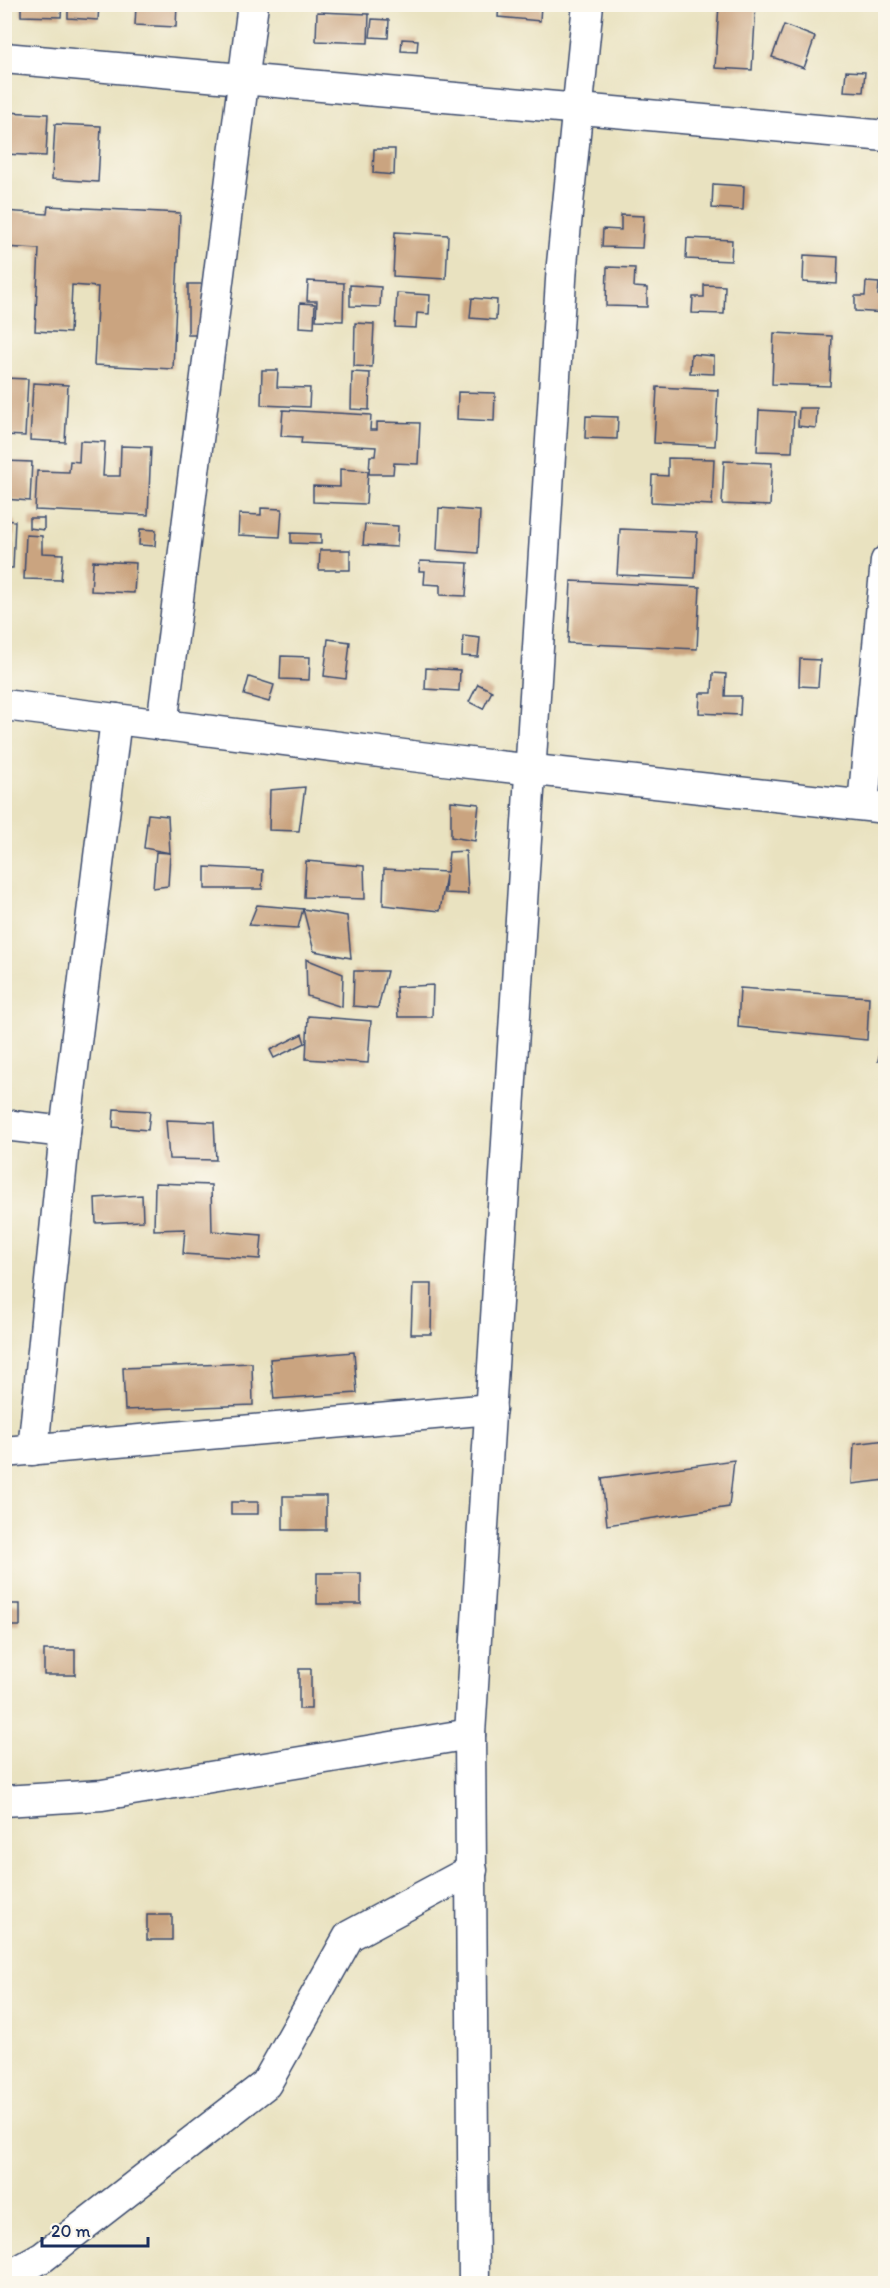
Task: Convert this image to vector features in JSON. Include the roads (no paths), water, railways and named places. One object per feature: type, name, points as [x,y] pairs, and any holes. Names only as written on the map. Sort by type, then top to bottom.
[{"type":"street","points":[[162,725],[253,4]]},
{"type":"street","points":[[474,2283],[470,1734],[562,264],[588,4]]},
{"type":"street","points":[[4,58],[885,136]]},
{"type":"street","points":[[4,705],[532,770],[874,807],[885,561]]},
{"type":"street","points":[[116,719],[65,1132],[19,1451],[491,1409]]},
{"type":"street","points":[[4,1125],[65,1132]]},
{"type":"street","points":[[4,1801],[102,1796],[470,1734]]},
{"type":"street","points":[[4,2278],[43,2257],[266,2084],[349,1936],[472,1870]]}]
